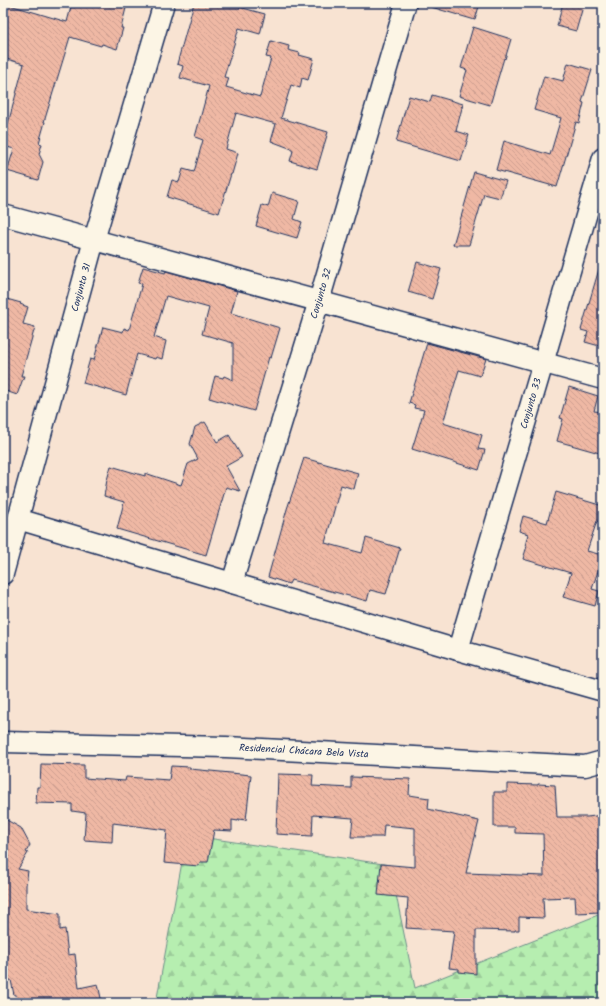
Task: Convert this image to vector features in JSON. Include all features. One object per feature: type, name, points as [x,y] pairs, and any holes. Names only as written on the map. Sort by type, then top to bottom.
[{"type":"street","name":"Conjunto 31","points":[[3,574],[94,240],[164,3]]},
{"type":"street","name":"Conjunto 32","points":[[232,583],[319,301],[406,3]]},
{"type":"street","name":"Conjunto 33","points":[[458,650],[603,158]]},
{"type":"street","points":[[3,215],[603,379]]},
{"type":"street","points":[[18,519],[458,650],[603,691]]},
{"type":"street","name":"Residencial Chácara Bela Vista","points":[[3,742],[226,747],[585,766],[603,761]]},
{"type":"green space","points":[[187,835],[390,865],[415,988],[603,913],[603,1003],[156,1003]]},
{"type":"building","points":[[3,3],[67,22],[71,7],[75,7],[76,3],[108,3],[126,8],[121,28],[123,28],[117,49],[70,37],[39,143],[42,144],[39,154],[43,162],[38,180],[7,171],[14,149],[4,146],[7,135],[5,135],[24,64],[3,58]]},
{"type":"building","points":[[194,3],[240,3],[239,7],[265,14],[260,34],[239,28],[224,77],[229,78],[226,87],[260,97],[271,58],[266,57],[271,41],[289,46],[288,50],[314,59],[308,80],[302,78],[300,88],[291,85],[281,118],[328,132],[317,169],[290,161],[293,151],[292,149],[271,141],[276,124],[236,113],[226,149],[238,153],[219,213],[167,197],[172,180],[179,182],[183,169],[194,172],[203,140],[195,137],[209,86],[180,78],[183,66],[177,64]]},
{"type":"building","points":[[432,3],[480,3],[475,20],[431,7]]},
{"type":"building","points":[[563,3],[584,3],[576,31],[557,26]]},
{"type":"building","points":[[473,27],[511,39],[490,105],[459,96],[467,70],[461,68]]},
{"type":"building","points":[[568,63],[592,70],[582,102],[584,103],[579,123],[576,122],[557,187],[496,170],[504,141],[550,155],[561,118],[534,110],[544,76],[563,81]]},
{"type":"building","points":[[432,95],[463,104],[456,131],[469,135],[461,161],[396,142],[409,96],[430,102]]},
{"type":"building","points":[[474,172],[506,181],[500,198],[484,194],[469,245],[453,245]]},
{"type":"building","points":[[272,193],[299,201],[294,219],[302,222],[297,238],[256,226],[262,205],[268,207]]},
{"type":"building","points":[[417,262],[441,269],[432,299],[408,292]]},
{"type":"building","points":[[143,267],[165,273],[166,271],[237,291],[231,313],[280,328],[271,358],[269,357],[254,411],[209,398],[215,376],[223,378],[224,376],[233,380],[233,343],[202,334],[209,308],[166,296],[154,337],[166,341],[162,359],[156,357],[155,359],[137,354],[126,395],[83,383],[90,359],[94,360],[103,327],[123,332],[124,328],[129,330],[142,284],[138,283]]},
{"type":"building","points":[[599,269],[603,270],[603,347],[585,342],[588,332],[581,330]]},
{"type":"building","points":[[3,298],[21,303],[20,304],[28,307],[23,324],[35,327],[21,376],[24,376],[17,395],[3,390]]},
{"type":"building","points":[[427,343],[486,359],[480,376],[459,370],[443,423],[482,435],[478,449],[485,450],[479,470],[412,449],[424,410],[414,408],[415,405],[409,403]]},
{"type":"building","points":[[569,387],[598,396],[594,411],[603,412],[603,454],[557,441],[563,419],[560,418]]},
{"type":"building","points":[[205,422],[217,442],[229,435],[242,457],[226,466],[240,491],[226,487],[206,555],[117,529],[124,502],[104,496],[111,466],[145,476],[145,473],[181,485],[188,464],[198,459],[190,444],[195,427]]},
{"type":"building","points":[[304,458],[358,473],[354,489],[341,485],[325,543],[362,553],[366,538],[400,548],[386,594],[370,590],[367,601],[291,580],[289,584],[268,577],[287,509]]},
{"type":"building","points":[[556,492],[603,506],[603,523],[597,521],[587,551],[602,555],[592,589],[599,591],[595,606],[563,597],[571,573],[523,559],[527,546],[525,546],[528,534],[519,531],[523,516],[547,523]]},
{"type":"building","points":[[41,764],[84,765],[84,778],[125,781],[126,777],[169,780],[171,766],[251,775],[246,820],[232,820],[232,831],[214,830],[208,862],[200,862],[199,866],[164,863],[167,830],[113,823],[112,842],[84,840],[86,813],[72,811],[72,804],[36,803],[37,787],[40,787]]},
{"type":"building","points":[[278,774],[313,775],[312,786],[351,788],[351,777],[410,779],[409,795],[429,798],[428,809],[479,821],[466,873],[544,876],[543,834],[515,833],[515,827],[494,827],[494,792],[507,792],[507,784],[555,785],[557,817],[587,817],[603,815],[603,892],[598,893],[601,912],[576,913],[575,897],[543,898],[544,918],[519,917],[519,930],[476,930],[476,974],[459,972],[459,969],[449,968],[454,931],[406,928],[408,898],[378,895],[381,864],[415,867],[415,828],[384,825],[383,837],[351,837],[353,818],[313,815],[312,836],[276,834]]},
{"type":"building","points":[[3,818],[21,828],[30,845],[26,852],[28,853],[18,869],[28,871],[26,885],[26,909],[60,914],[60,930],[65,929],[68,955],[75,954],[79,988],[98,984],[102,1003],[18,1003],[16,995],[14,995],[11,980],[3,981]]}]
